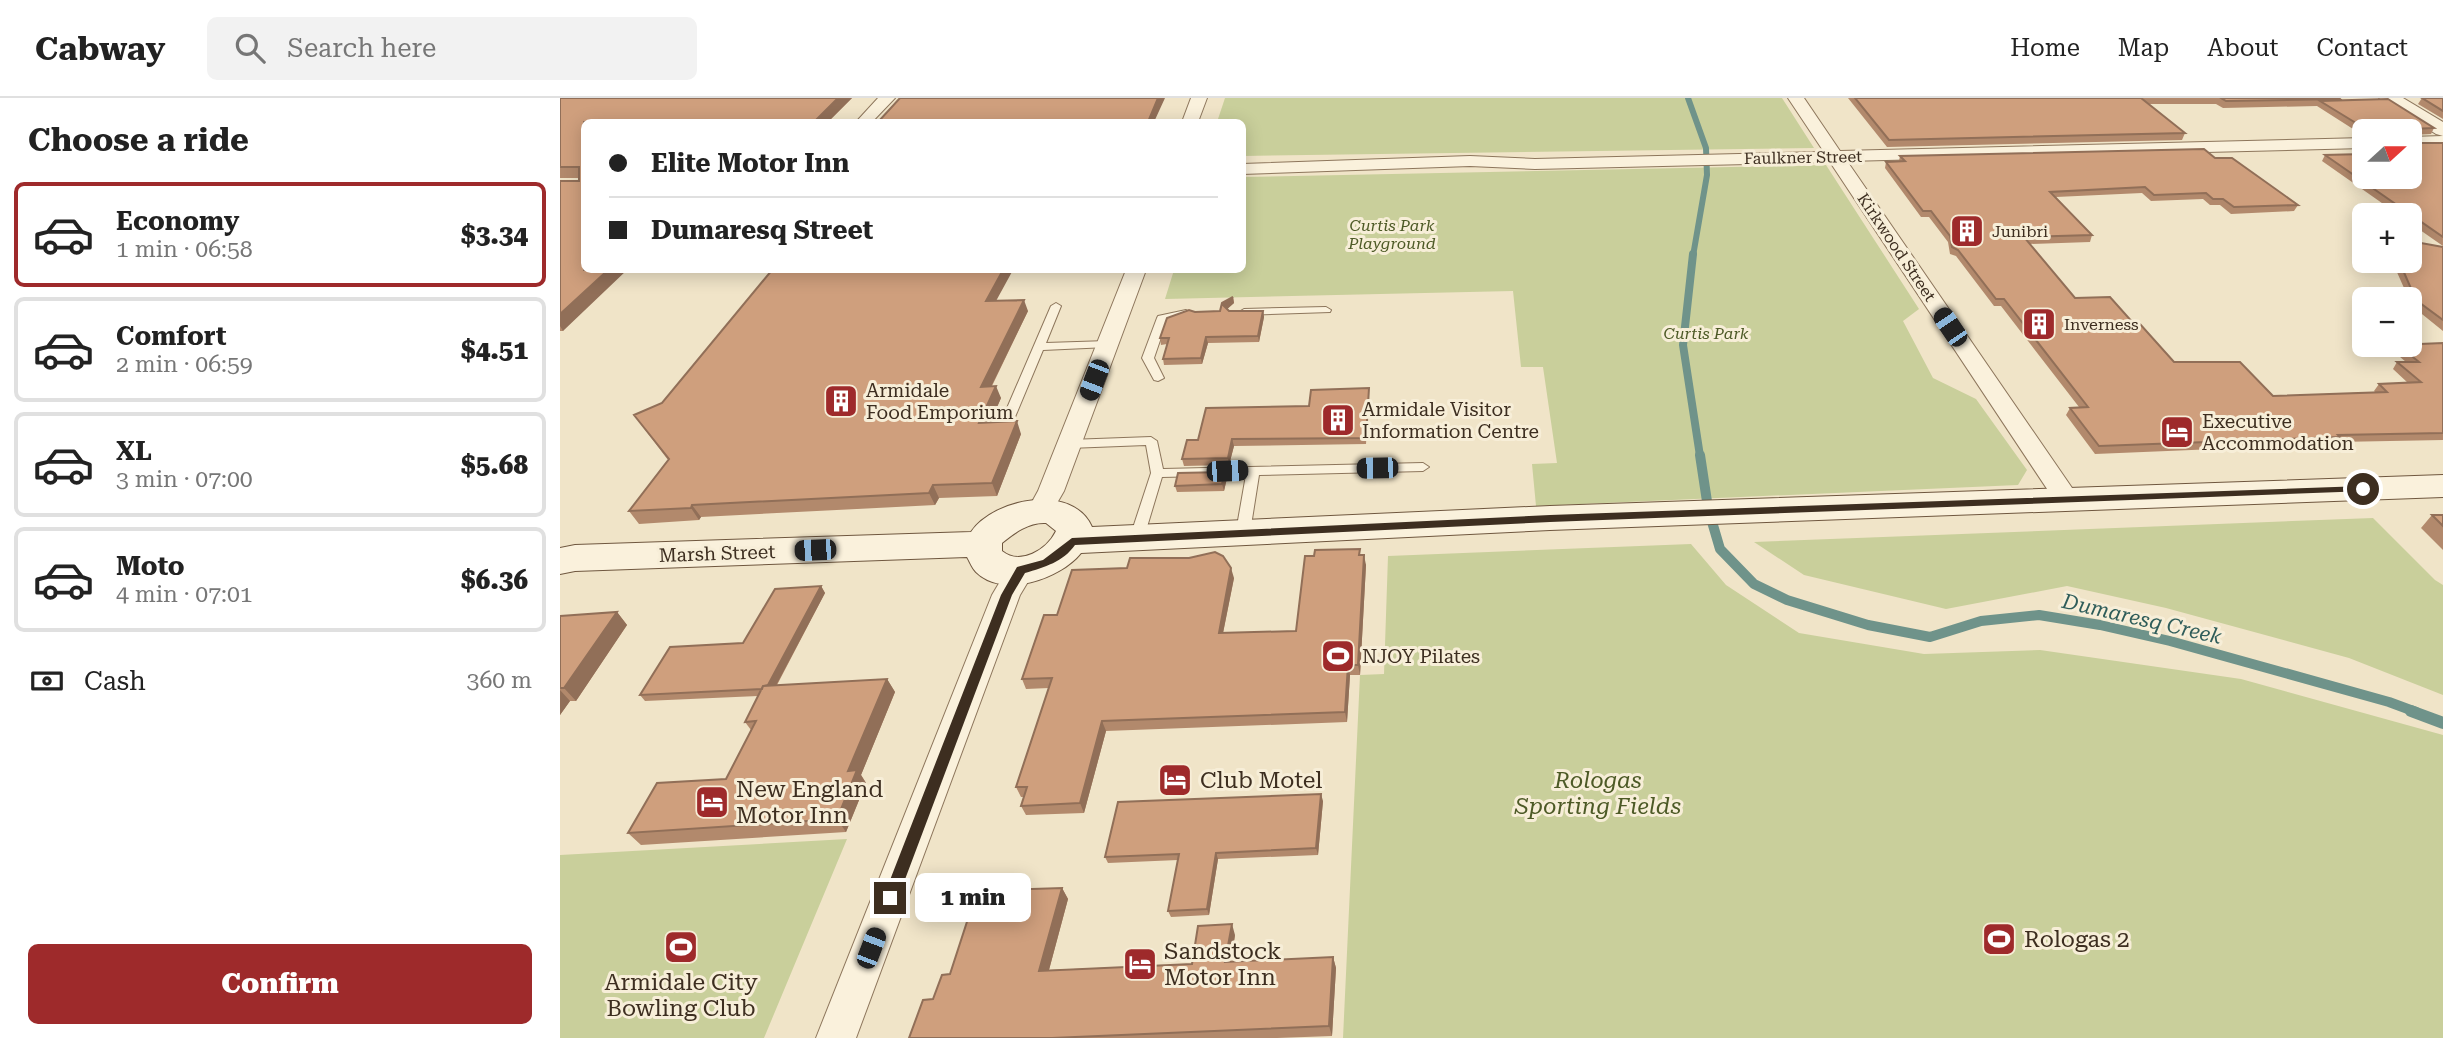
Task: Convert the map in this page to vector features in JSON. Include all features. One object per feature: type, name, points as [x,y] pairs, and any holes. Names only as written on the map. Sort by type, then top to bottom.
[{"type":"main road","points":[[1072,541],[1550,518],[2068,502],[2443,486]]},
{"type":"main road","points":[[1040,511],[1054,512],[1072,523],[1075,531],[1066,549],[1047,563],[1021,570],[997,567],[984,553],[984,544],[995,528],[1004,521],[1040,511]]},
{"type":"main road","name":"Marsh Street","points":[[565,556],[984,544]]},
{"type":"street","points":[[866,119],[887,98]]},
{"type":"street","points":[[1191,119],[1199,98]]},
{"type":"street","name":"Kirkwood Street","points":[[1796,98],[2068,502]]},
{"type":"street","points":[[2389,98],[2443,130]]},
{"type":"street","points":[[2422,142],[2443,141]]},
{"type":"street","name":"Faulkner Street","points":[[1246,169],[1470,161],[1535,164],[2352,143]]},
{"type":"street","points":[[1040,511],[1051,491],[1135,273]]},
{"type":"street","points":[[836,1038],[1006,595],[1021,570]]},
{"type":"lane","points":[[1004,429],[1056,306]]},
{"type":"lane","points":[[1232,312],[1326,310]]},
{"type":"lane","points":[[1158,378],[1148,358],[1162,318],[1186,313]]},
{"type":"lane","points":[[1039,347],[1108,344]]},
{"type":"lane","points":[[1069,444],[1151,441],[1157,473],[1137,537]]},
{"type":"lane","points":[[1157,473],[1423,467]]},
{"type":"lane","points":[[1243,532],[1253,470]]},
{"type":"green space","points":[[1225,98],[1782,98],[1814,148],[1246,156],[1246,119],[1218,119]]},
{"type":"green space","name":"Curtis Park","points":[[1826,165],[1919,309],[1903,321],[1933,378],[1976,399],[2027,470],[2018,485],[1536,506],[1532,464],[1557,463],[1543,367],[1521,367],[1513,291],[1165,299],[1173,273],[1246,273],[1246,177]]},
{"type":"green space","points":[[2373,518],[2443,585],[2443,695],[2349,658],[2166,608],[2067,586],[1946,609],[1804,575],[1754,542]]},
{"type":"green space","name":"Rologas Sporting Fields","points":[[1691,544],[1726,585],[1799,633],[1924,654],[2040,650],[2241,679],[2443,735],[2443,1038],[1343,1038],[1360,675],[1384,674],[1388,556]]},
{"type":"green space","name":"Armidale City Bowling Club","points":[[847,839],[764,1038],[560,1038],[560,855]]},
{"type":"building","points":[[560,98],[838,98],[817,119],[581,119],[581,273],[605,273],[560,314],[560,181],[579,181],[579,167],[560,167]]},
{"type":"building","points":[[900,98],[1158,98],[1149,119],[881,119]]},
{"type":"building","points":[[1855,98],[2141,98],[2185,133],[1889,140]]},
{"type":"building","points":[[2221,98],[2339,98],[2340,99],[2226,101]]},
{"type":"building","points":[[2422,98],[2443,98],[2443,111]]},
{"type":"building","points":[[2388,99],[2420,119],[2352,121],[2320,101]]},
{"type":"building","points":[[2422,120],[2434,128],[2422,129]]},
{"type":"building","points":[[2422,143],[2443,143],[2443,237],[2422,222],[2422,203],[2394,203],[2374,189],[2422,189]]},
{"type":"building","points":[[2204,149],[2215,158],[2232,158],[2298,205],[2234,207],[2223,199],[2213,199],[2206,193],[2154,195],[2145,187],[2050,192],[2092,235],[2024,237],[2075,298],[2110,297],[2134,324],[2140,324],[2174,362],[2240,362],[2273,396],[2387,392],[2379,384],[2421,382],[2397,362],[2419,362],[2413,357],[2422,357],[2422,344],[2443,343],[2443,433],[2099,446],[2070,408],[2088,407],[2004,299],[1996,299],[1958,250],[1952,247],[1950,236],[1931,211],[1923,211],[1886,162],[1905,161],[1900,156]]},
{"type":"building","points":[[2352,154],[2352,174],[2325,155]]},
{"type":"building","points":[[2422,243],[2443,247],[2443,320],[2422,304],[2422,287],[2410,287],[2404,273],[2422,273]]},
{"type":"building","name":"Armidale Food Emporium","points":[[770,273],[1001,273],[986,301],[1024,300],[981,387],[996,386],[979,423],[1017,421],[992,483],[933,485],[929,493],[692,505],[691,508],[629,511],[669,459],[634,415],[662,403]]},
{"type":"building","points":[[1233,297],[1223,305],[1229,311],[1263,311],[1258,336],[1206,337],[1201,358],[1163,359],[1169,338],[1160,338],[1167,318],[1189,310],[1220,311],[1222,303]]},
{"type":"building","points":[[1369,388],[1366,438],[1232,439],[1228,458],[1182,459],[1187,440],[1198,440],[1206,408],[1309,406],[1311,390]]},
{"type":"building","points":[[1225,472],[1222,484],[1175,486],[1178,473]]},
{"type":"building","points":[[2432,515],[2443,515],[2443,526]]},
{"type":"building","points":[[1360,549],[1359,555],[1364,555],[1358,665],[1348,665],[1345,712],[1102,721],[1080,803],[1021,806],[1027,787],[1016,787],[1052,678],[1022,679],[1044,615],[1057,615],[1072,570],[1127,568],[1130,558],[1189,558],[1215,552],[1223,556],[1231,568],[1219,633],[1296,631],[1305,556],[1314,556],[1315,550]]},
{"type":"building","points":[[821,586],[768,685],[762,689],[640,695],[670,647],[743,643],[775,589]]},
{"type":"building","points":[[617,612],[564,688],[560,688],[560,616]]},
{"type":"building","points":[[887,679],[848,771],[857,770],[837,819],[628,833],[657,783],[726,779],[756,721],[745,722],[763,686]]},
{"type":"building","points":[[1321,794],[1316,848],[1216,853],[1207,909],[1168,911],[1179,854],[1105,857],[1118,802]]},
{"type":"building","points":[[1062,888],[1039,971],[1192,964],[1198,926],[1232,924],[1225,962],[1333,957],[1329,1026],[1052,1038],[909,1038],[923,1000],[933,999],[942,975],[950,974],[977,891]]},
{"type":"waterway","name":"Dumaresq Creek","points":[[1688,98],[1706,148],[1707,175],[1693,256]]},
{"type":"waterway","name":"Dumaresq Creek","points":[[1693,254],[1683,345],[1700,456]]},
{"type":"waterway","name":"Dumaresq Creek","points":[[1700,455],[1708,508],[1720,549],[1754,584],[1787,600],[1868,625],[1930,637],[1981,621],[2039,615],[2100,625],[2170,641],[2389,702],[2416,712]]},
{"type":"waterway","name":"Dumaresq Creek","points":[[2411,711],[2443,723]]},
{"type":"place","name":"Junibri","points":[[1967,231]]},
{"type":"place","name":"Inverness","points":[[2039,324]]},
{"type":"place","name":"Armidale Food Emporium","points":[[841,401]]},
{"type":"place","name":"Armidale Visitor Information Centre","points":[[1338,420]]},
{"type":"place","name":"Executive Accommodation","points":[[2177,432]]},
{"type":"place","name":"NJOY Pilates","points":[[1338,656]]},
{"type":"place","name":"Club Motel","points":[[1175,780]]},
{"type":"place","name":"New England Motor Inn","points":[[712,802]]},
{"type":"place","name":"Rologas 2","points":[[1999,939]]},
{"type":"place","name":"Armidale City Bowling Club","points":[[681,947]]},
{"type":"place","name":"Sandstock Motor Inn","points":[[1140,964]]},
{"type":"route","points":[[890,898],[1006,595],[1021,570],[1035,568],[1058,557],[1072,541],[1550,518],[2068,502],[2363,489]]},
{"type":"park label","name":"Curtis Park Playground","points":[[1392,234]]}]
